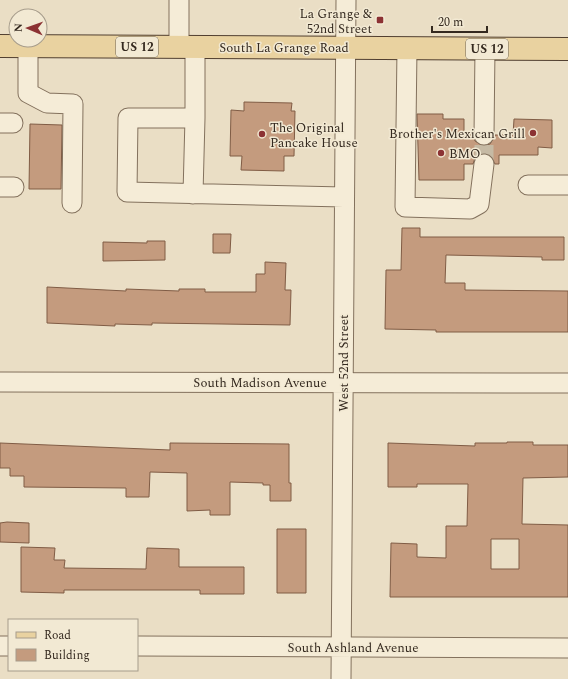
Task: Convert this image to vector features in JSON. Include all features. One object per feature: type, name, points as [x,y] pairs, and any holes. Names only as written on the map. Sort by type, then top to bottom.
[{"type":"main road","name":"South La Grange Road","points":[[48,46],[568,49]]},
{"type":"street","points":[[179,0],[187,47],[195,118],[193,194]]},
{"type":"street","name":"West 52nd Street","points":[[341,679],[346,0]]},
{"type":"street","points":[[28,48],[28,93],[47,103],[72,104],[72,203]]},
{"type":"street","points":[[407,48],[405,207],[470,209],[479,204],[484,164]]},
{"type":"street","points":[[484,135],[485,49]]},
{"type":"street","points":[[195,118],[128,118],[127,192],[344,197]]},
{"type":"street","points":[[528,185],[568,185]]},
{"type":"street","name":"South Madison Avenue","points":[[0,382],[568,383]]},
{"type":"street","name":"South Ashland Avenue","points":[[138,646],[568,648]]},
{"type":"building","name":"The Original Pancake House","points":[[244,102],[292,103],[291,111],[295,111],[294,156],[284,156],[284,171],[241,170],[242,156],[230,156],[231,110],[244,111]]},
{"type":"building","points":[[417,114],[443,114],[443,119],[464,119],[464,135],[473,135],[475,141],[483,146],[490,144],[495,135],[513,135],[514,119],[552,120],[552,148],[538,147],[538,155],[499,155],[499,164],[495,164],[490,155],[480,154],[475,158],[473,164],[464,164],[464,180],[419,180]]},
{"type":"building","points":[[30,124],[62,125],[61,189],[29,189]]},
{"type":"building","points":[[402,228],[420,228],[420,237],[564,237],[564,260],[542,260],[542,257],[446,255],[445,283],[465,283],[465,290],[568,291],[568,332],[436,332],[436,330],[385,329],[386,270],[401,270]]},
{"type":"building","points":[[213,234],[231,234],[230,253],[213,253]]},
{"type":"building","points":[[147,241],[165,241],[165,260],[103,261],[103,242],[147,243]]},
{"type":"building","points":[[265,262],[286,263],[285,290],[291,290],[290,325],[152,323],[152,325],[115,324],[115,326],[47,323],[47,287],[126,291],[126,289],[179,291],[179,289],[205,289],[205,292],[256,292],[256,274],[265,274]]},
{"type":"building","points":[[533,442],[533,445],[568,445],[568,477],[523,478],[522,524],[568,525],[568,597],[390,597],[391,543],[417,544],[417,557],[446,558],[446,526],[467,526],[468,484],[417,484],[417,487],[388,487],[388,443],[475,446],[475,443]],"holes":[[[491,539],[519,539],[519,569],[491,569]]]},
{"type":"building","points":[[0,443],[170,450],[170,443],[289,444],[289,483],[291,483],[291,501],[270,501],[270,485],[263,485],[263,483],[230,482],[230,515],[210,515],[210,510],[187,511],[187,473],[150,472],[149,497],[126,497],[126,488],[24,487],[24,476],[10,476],[10,468],[0,468]]},
{"type":"building","points":[[0,523],[29,523],[29,543],[0,542]]},
{"type":"building","points":[[277,529],[306,529],[306,593],[277,593]]},
{"type":"building","points":[[21,547],[55,548],[54,560],[65,560],[64,568],[146,569],[147,548],[179,549],[179,567],[244,567],[244,594],[200,594],[200,590],[64,590],[64,593],[21,592]]},
{"type":"tunnel","points":[[484,135],[484,164]]},
{"type":"place","name":"La Grange & 52nd Street","points":[[380,20]]},
{"type":"place","name":"Brother's Mexican Grill","points":[[533,133]]},
{"type":"place","name":"The Original Pancake House","points":[[262,134]]},
{"type":"place","name":"BMO","points":[[441,153]]}]
